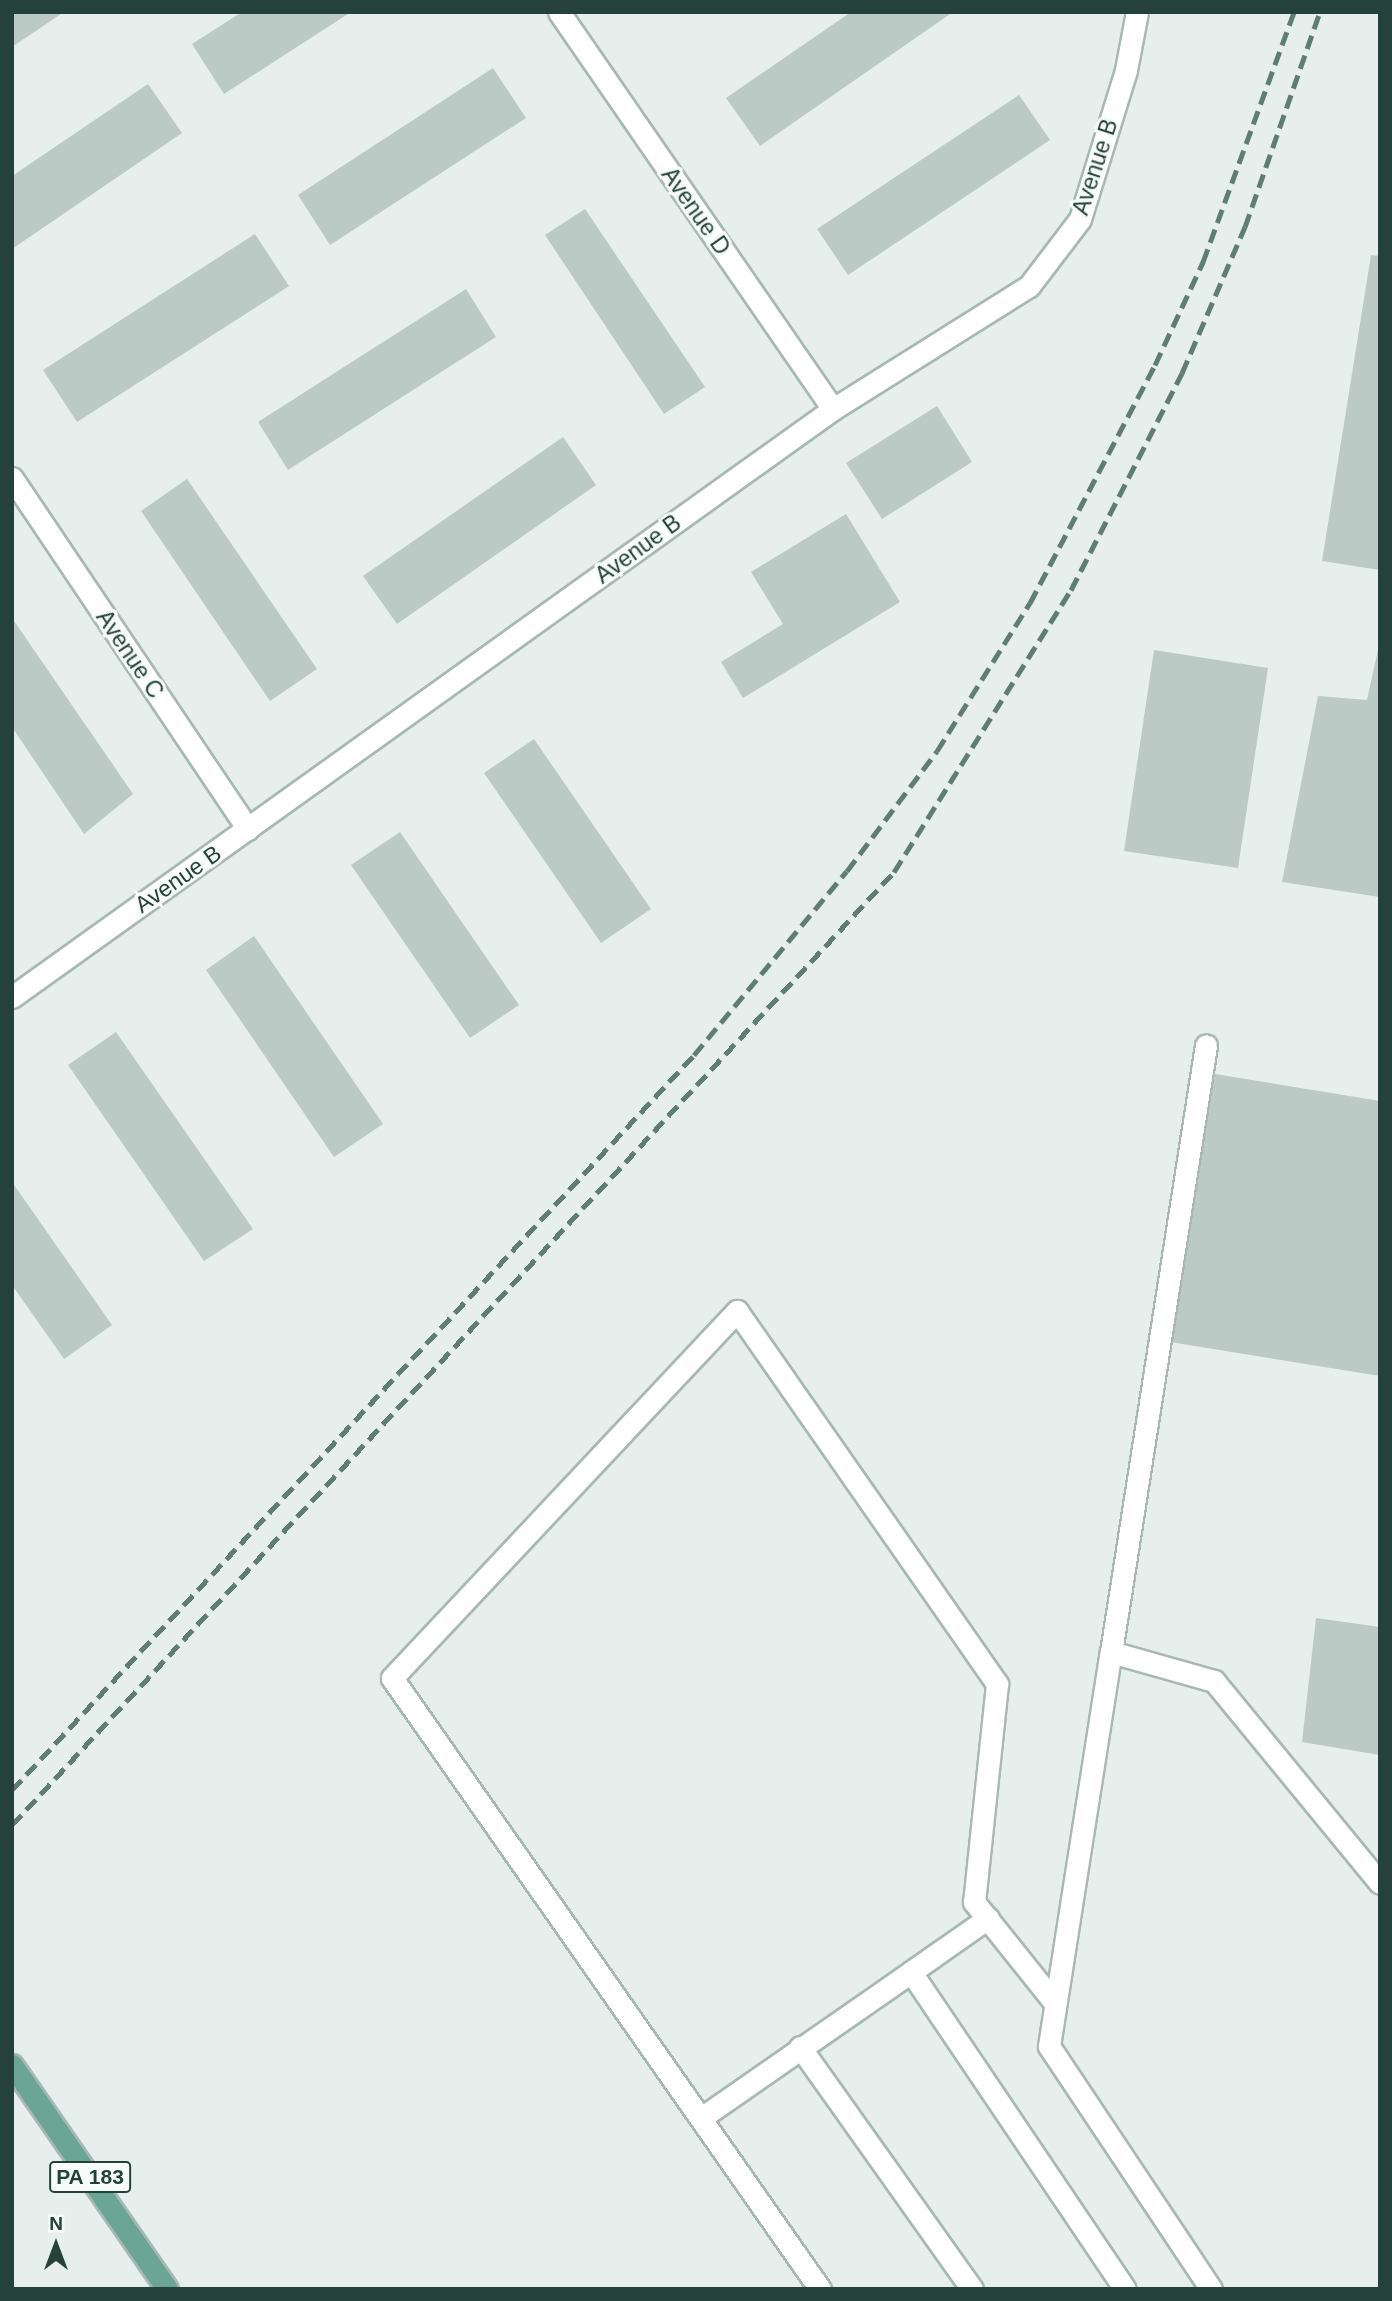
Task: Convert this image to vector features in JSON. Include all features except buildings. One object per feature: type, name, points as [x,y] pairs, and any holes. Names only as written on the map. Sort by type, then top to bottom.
[{"type":"main road","name":"PA 183","points":[[12,2065],[167,2289]]},
{"type":"street","name":"Avenue D","points":[[559,12],[833,409]]},
{"type":"street","name":"Avenue B","points":[[12,997],[833,409],[1029,286],[1080,219],[1126,69],[1137,12]]},
{"type":"street","name":"Avenue C","points":[[12,478],[248,829]]},
{"type":"street","points":[[1206,1045],[1049,2046],[1211,2289]]},
{"type":"street","points":[[820,2289],[391,1678],[737,1311],[997,1684],[974,1902],[1055,2003]]},
{"type":"street","points":[[1111,1652],[1214,1681],[1380,1883]]},
{"type":"street","points":[[701,2118],[988,1918]]},
{"type":"street","points":[[911,1972],[1125,2289]]},
{"type":"street","points":[[800,2047],[972,2289]]},
{"type":"railway","points":[[12,1790],[694,1055],[847,871],[937,751],[1030,603],[1155,365],[1203,262],[1294,12]]},
{"type":"railway","points":[[12,1825],[894,872],[1071,590],[1182,373],[1245,227],[1320,12]]}]
